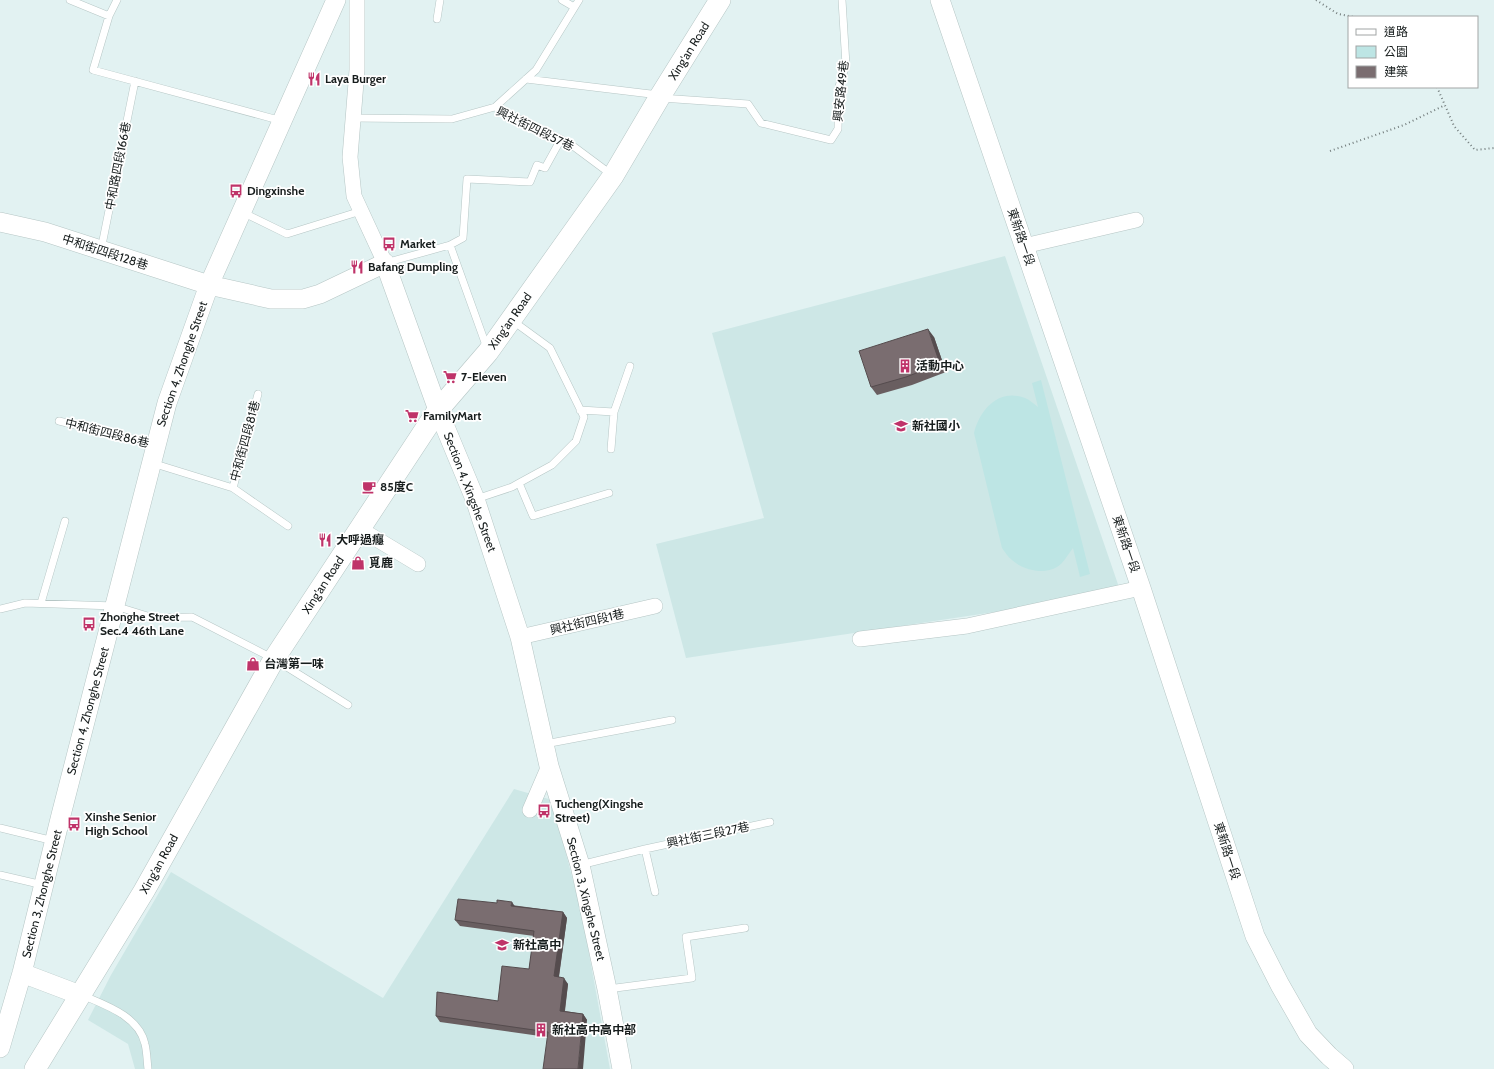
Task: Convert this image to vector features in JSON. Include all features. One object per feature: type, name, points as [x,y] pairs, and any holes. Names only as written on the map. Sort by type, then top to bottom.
[{"type":"main road","name":"Xing'an Road","points":[[35,1069],[144,891],[274,659],[438,410],[488,352],[613,176],[720,0]]},
{"type":"street","name":"Section 4, Zhonghe Street","points":[[61,815],[167,403],[209,285],[336,0]]},
{"type":"street","name":"Section 4, Xingshe Street","points":[[357,0],[356,70],[350,158],[354,196],[385,263],[438,410],[475,499],[520,637]]},
{"type":"street","name":"東新路一段","points":[[940,0],[1141,588],[1255,936],[1280,985],[1308,1034],[1344,1069]]},
{"type":"street","points":[[1024,246],[1136,220]]},
{"type":"street","name":"中和街四段128巷","points":[[0,222],[45,232],[209,285],[271,299],[303,299],[320,294],[385,263]]},
{"type":"street","points":[[360,529],[418,564]]},
{"type":"street","points":[[860,639],[967,626],[1141,588]]},
{"type":"street","name":"興社街四段1巷","points":[[520,637],[655,606]]},
{"type":"street","name":"Section 3, Xingshe Street","points":[[520,637],[549,766],[580,865],[607,989],[622,1069]]},
{"type":"street","points":[[530,810],[549,766]]},
{"type":"street","name":"Section 3, Zhonghe Street","points":[[0,1048],[3,1026],[22,973],[61,815]]},
{"type":"street","name":"Section 3, Zhonghe Street","points":[[22,973],[80,995]]},
{"type":"lane","points":[[70,0],[109,16]]},
{"type":"lane","points":[[117,0],[109,16],[93,70],[282,121]]},
{"type":"lane","points":[[437,19],[440,0]]},
{"type":"lane","points":[[562,0],[574,7]]},
{"type":"lane","points":[[495,107],[536,70],[578,0]]},
{"type":"lane","name":"興安路49巷","points":[[660,97],[748,104],[761,123],[831,140],[838,129],[839,86],[846,66],[842,0]]},
{"type":"lane","points":[[526,79],[660,97]]},
{"type":"lane","name":"中和路四段166巷","points":[[101,250],[136,82]]},
{"type":"lane","name":"興社街四段57巷","points":[[353,118],[452,119],[495,107],[569,143],[613,176]]},
{"type":"lane","points":[[385,263],[450,245],[462,238],[467,179],[530,182],[537,165],[545,168],[561,139]]},
{"type":"lane","points":[[242,212],[287,234],[362,211]]},
{"type":"lane","points":[[450,245],[488,352]]},
{"type":"lane","points":[[475,499],[512,487],[552,464],[576,441],[584,417],[550,348],[511,320]]},
{"type":"lane","points":[[611,449],[614,412],[630,366]]},
{"type":"lane","name":"中和街四段81巷","points":[[233,488],[258,394]]},
{"type":"lane","points":[[580,410],[614,412]]},
{"type":"lane","name":"中和街四段86巷","points":[[59,421],[154,454],[233,488],[288,526]]},
{"type":"lane","points":[[519,483],[533,516],[609,493]]},
{"type":"lane","points":[[41,603],[65,521]]},
{"type":"lane","points":[[0,608],[25,603],[115,606],[154,618],[192,616],[274,659],[348,705]]},
{"type":"lane","points":[[544,744],[672,720]]},
{"type":"lane","name":"興社街三段27巷","points":[[580,865],[645,849],[770,822]]},
{"type":"lane","points":[[0,828],[55,841]]},
{"type":"lane","points":[[645,849],[655,892]]},
{"type":"lane","points":[[0,875],[44,885]]},
{"type":"lane","points":[[607,989],[692,978],[686,937],[745,928]]},
{"type":"lane","points":[[80,995],[110,1008],[127,1018],[134,1025],[145,1043],[148,1069]]},
{"type":"path","points":[[1316,0],[1338,14],[1349,16]]},
{"type":"path","points":[[1437,88],[1454,126],[1475,150],[1494,148]]},
{"type":"path","points":[[1330,151],[1404,125],[1445,104]]},
{"type":"shaded area","name":"新社國小","points":[[1005,256],[1121,593],[686,658],[656,544],[764,518],[712,333]]},
{"type":"shaded area","name":"新社高中","points":[[514,789],[552,800],[582,915],[610,1069],[135,1069],[128,1044],[88,1020],[111,975],[171,872],[383,998]]},
{"type":"green space","points":[[1041,380],[1090,574],[1080,577],[1073,548],[1064,561],[1057,567],[1046,571],[1028,569],[1017,564],[1005,553],[1002,548],[974,433],[981,416],[986,409],[999,398],[1016,396],[1025,398],[1038,407],[1032,383]]},
{"type":"building","name":"活動中心","points":[[928,329],[940,364],[906,377],[871,387],[859,351]]},
{"type":"building","points":[[458,899],[497,903],[497,900],[512,902],[511,906],[563,912],[554,976],[564,978],[560,1011],[583,1014],[578,1069],[543,1069],[548,1032],[436,1016],[437,992],[498,1001],[502,966],[529,969],[534,931],[455,920]]},
{"type":"place","name":"Laya Burger","points":[[314,79]]},
{"type":"place","name":"Dingxinshe","points":[[236,191]]},
{"type":"place","name":"Market","points":[[389,244]]},
{"type":"place","name":"Bafang Dumpling","points":[[357,267]]},
{"type":"place","name":"活動中心","points":[[905,366]]},
{"type":"place","name":"7-Eleven","points":[[450,377]]},
{"type":"place","name":"FamilyMart","points":[[412,416]]},
{"type":"place","name":"新社國小","points":[[901,426]]},
{"type":"place","name":"85度C","points":[[369,487]]},
{"type":"place","name":"大呼過癮","points":[[325,540]]},
{"type":"place","name":"覓鹿","points":[[358,563]]},
{"type":"place","name":"Zhonghe Street Sec.4 46th Lane","points":[[89,624]]},
{"type":"place","name":"台灣第一味","points":[[253,664]]},
{"type":"place","name":"Tucheng(Xingshe Street)","points":[[544,811]]},
{"type":"place","name":"Xinshe Senior High School","points":[[74,824]]},
{"type":"place","name":"新社高中","points":[[502,945]]},
{"type":"place","name":"新社高中高中部","points":[[541,1030]]}]
